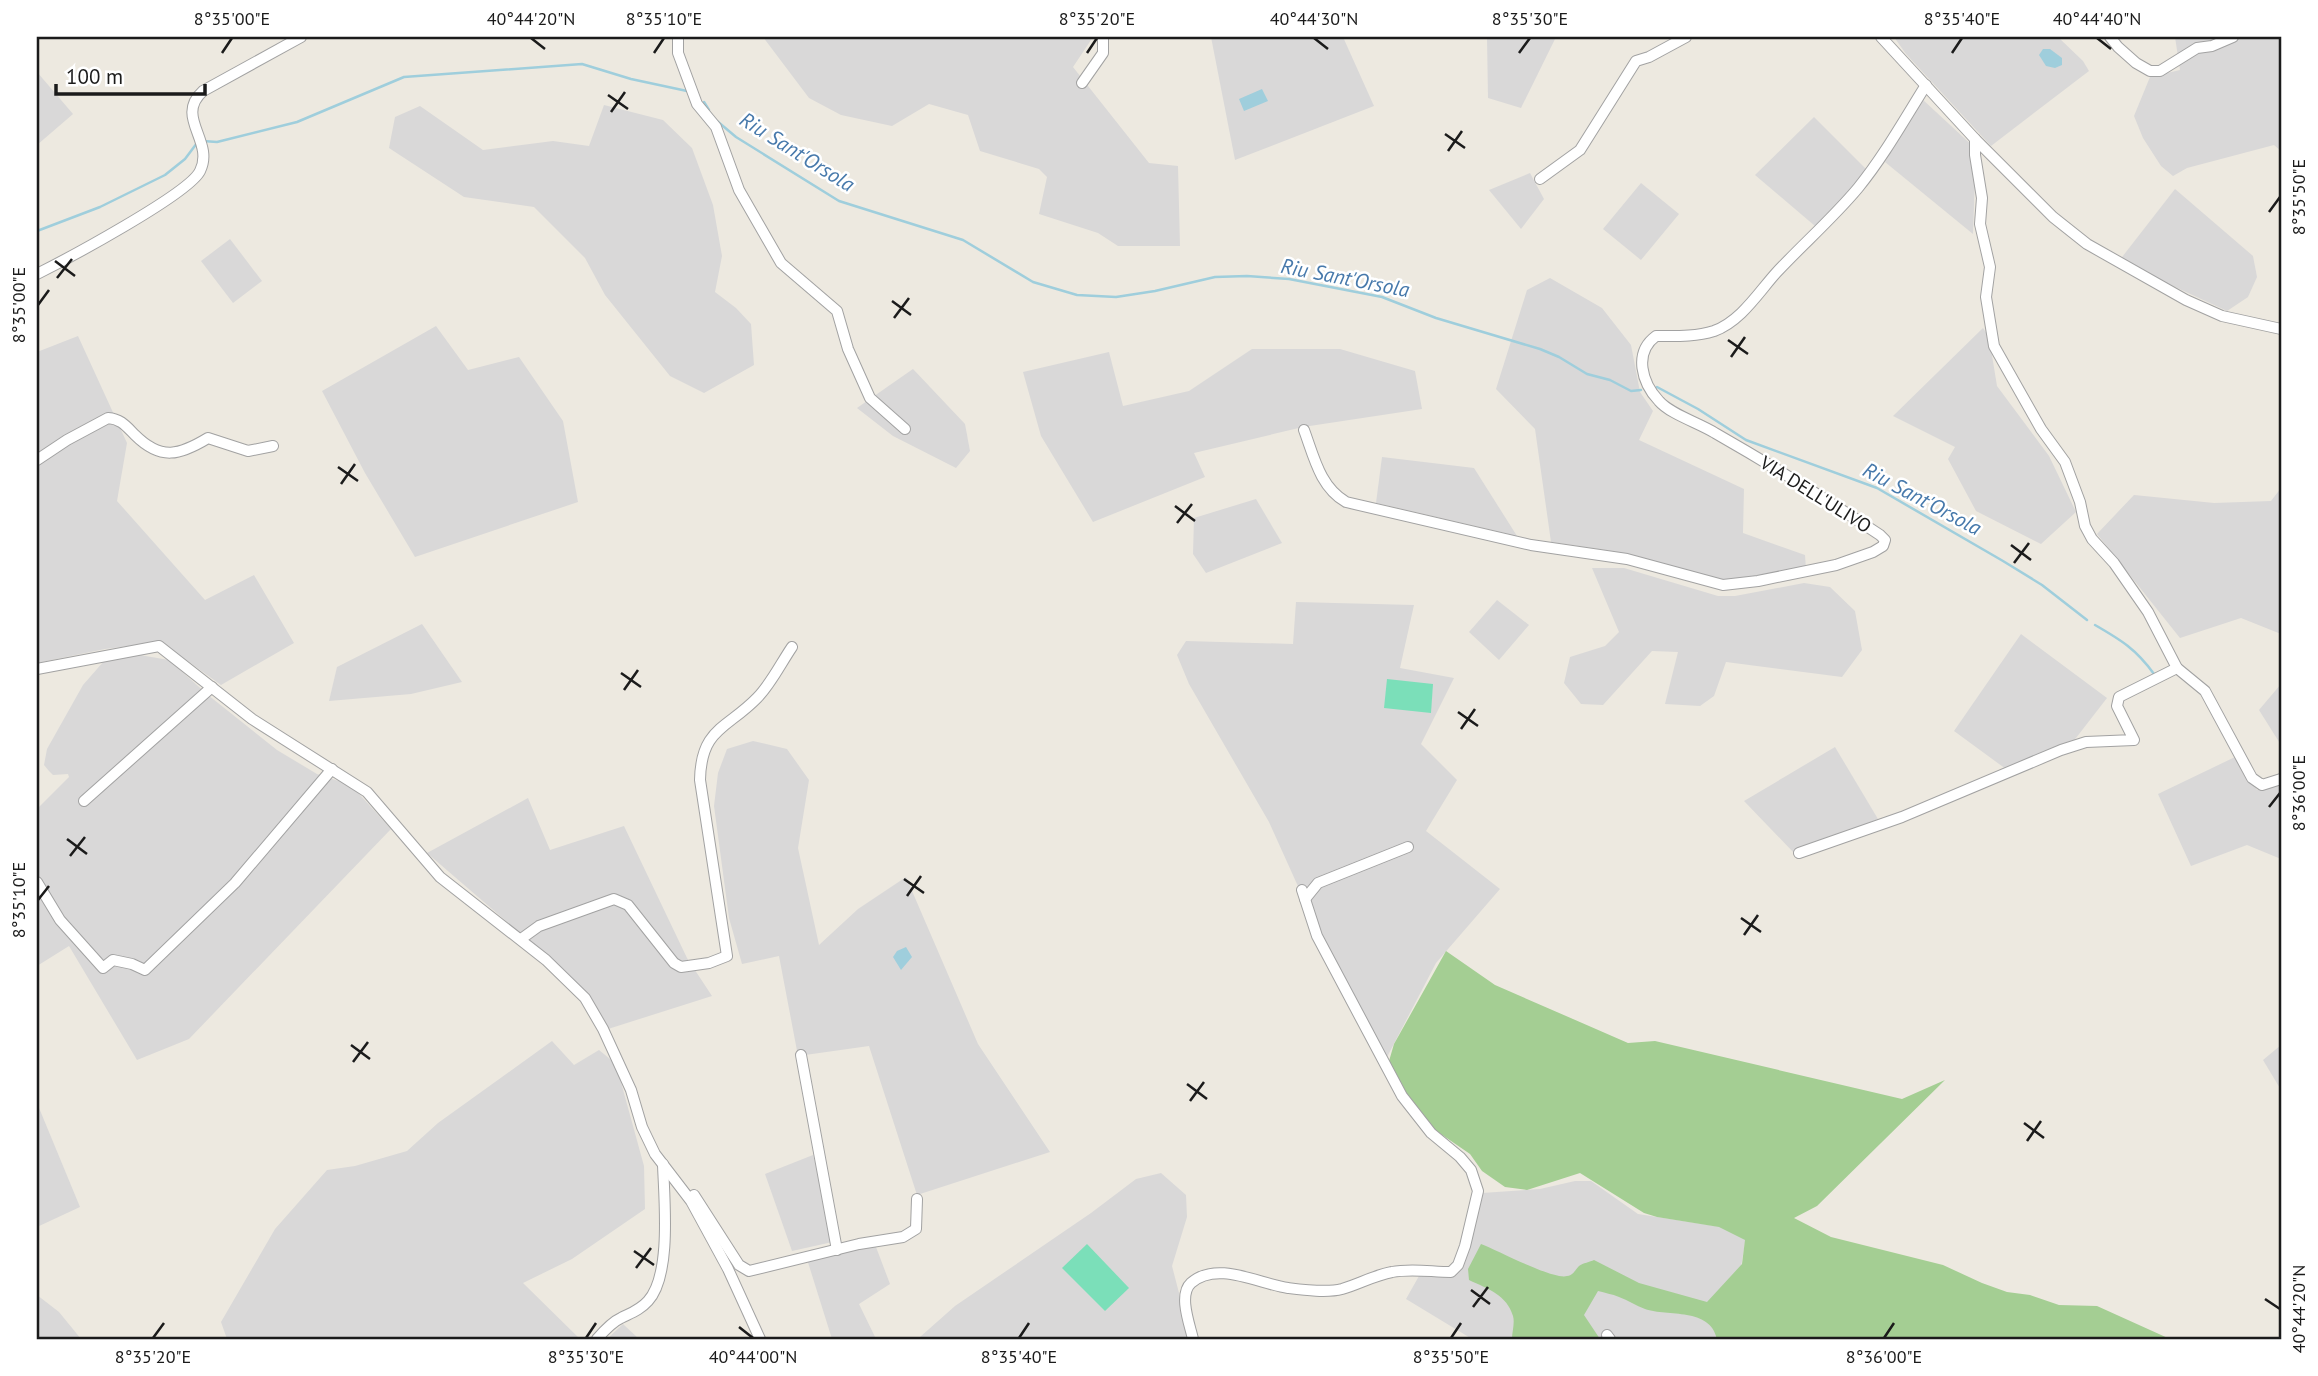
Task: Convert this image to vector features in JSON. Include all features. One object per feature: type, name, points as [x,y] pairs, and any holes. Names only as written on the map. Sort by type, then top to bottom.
[{"type":"street","points":[[37,274],[75,255],[178,192],[198,175],[203,151],[192,117],[193,103],[203,92],[301,37]]},
{"type":"street","points":[[678,37],[678,53],[698,104],[716,127],[739,190],[781,263],[837,311],[848,349],[870,398],[905,429]]},
{"type":"street","points":[[1082,83],[1103,53],[1103,37]]},
{"type":"street","points":[[1540,179],[1580,150],[1636,61],[1686,37]]},
{"type":"street","points":[[1881,37],[1975,139],[2053,217],[2087,244],[2118,264],[2221,316],[2281,329]]},
{"type":"street","points":[[2110,37],[2136,63],[2150,71],[2160,71],[2197,48],[2212,46],[2233,37]]},
{"type":"street","name":"VIA DELL'ULIVO","points":[[1304,430],[1326,485],[1333,495],[1346,502],[1505,540],[1627,559],[1723,584],[1758,581],[1836,565],[1883,546],[1885,540],[1881,535],[1714,432],[1669,410],[1658,401],[1640,365],[1643,350],[1656,336],[1689,336],[1716,330],[1736,317],[1757,297],[1771,278],[1858,187],[1926,85]]},
{"type":"street","points":[[1975,139],[1982,198],[1980,224],[1990,267],[1986,297],[1994,346],[2041,429],[2065,463],[2080,502],[2084,526],[2092,539],[2148,612],[2178,668],[2205,691],[2252,778],[2262,785],[2281,779]]},
{"type":"street","points":[[37,460],[108,418],[122,421],[143,443],[166,453],[182,453],[208,438],[248,451],[273,446]]},
{"type":"street","points":[[37,668],[159,646],[253,719],[366,792],[439,877],[547,960],[584,998],[603,1029],[631,1090],[642,1127],[655,1154],[691,1201],[728,1269],[760,1339]]},
{"type":"street","points":[[520,939],[539,926],[614,899],[628,905],[674,963],[681,967],[709,963],[727,956],[700,780],[703,751],[719,728],[757,697],[792,647]]},
{"type":"street","points":[[1799,853],[1902,817],[2061,750],[2086,742],[2134,740],[2118,706],[2119,697],[2178,668]]},
{"type":"street","points":[[84,801],[212,687]]},
{"type":"street","points":[[37,882],[60,920],[103,968],[113,960],[145,970],[235,883],[331,769]]},
{"type":"street","points":[[1193,1339],[1186,1307],[1186,1291],[1188,1285],[1202,1275],[1227,1274],[1287,1288],[1338,1290],[1392,1272],[1451,1272],[1458,1265],[1478,1191],[1471,1170],[1431,1133],[1402,1096],[1317,936],[1303,894],[1318,883],[1408,848]]},
{"type":"street","points":[[800,1055],[837,1250]]},
{"type":"street","points":[[655,1154],[665,1156],[707,1212],[739,1265],[749,1271],[903,1237],[912,1233],[918,1222],[917,1199]]},
{"type":"street","points":[[597,1339],[618,1319],[645,1305],[660,1280],[665,1225],[663,1164]]},
{"type":"shaded area","points":[[763,37],[1093,37],[1073,67],[1149,163],[1178,166],[1180,246],[1118,246],[1098,233],[1039,214],[1047,177],[1039,169],[980,151],[968,115],[929,104],[892,126],[841,115],[809,98]]},
{"type":"shaded area","points":[[1211,37],[1343,37],[1374,106],[1235,160]]},
{"type":"shaded area","points":[[1487,37],[1556,37],[1521,108],[1488,98]]},
{"type":"shaded area","points":[[1894,37],[2058,37],[2083,61],[2089,71],[1991,146],[1906,54]]},
{"type":"shaded area","points":[[2175,37],[2281,37],[2281,151],[2274,145],[2187,168],[2173,176],[2161,166],[2143,138],[2134,116],[2150,77],[2180,70]]},
{"type":"shaded area","points":[[37,72],[73,114],[37,145]]},
{"type":"shaded area","points":[[1922,99],[1976,149],[1973,234],[1885,162]]},
{"type":"shaded area","points":[[604,105],[663,120],[692,148],[713,205],[722,256],[715,292],[751,324],[754,365],[704,393],[670,376],[605,295],[585,258],[534,207],[464,197],[389,148],[395,117],[420,106],[483,150],[553,141],[589,146]]},
{"type":"shaded area","points":[[1814,117],[1868,171],[1815,226],[1755,175]]},
{"type":"shaded area","points":[[1530,173],[1544,199],[1521,229],[1489,190]]},
{"type":"shaded area","points":[[1641,183],[1679,214],[1641,260],[1603,229]]},
{"type":"shaded area","points":[[2175,189],[2253,256],[2257,277],[2248,297],[2227,311],[2119,261]]},
{"type":"shaded area","points":[[230,239],[262,281],[233,303],[201,261]]},
{"type":"shaded area","points":[[1550,278],[1602,308],[1631,345],[1640,392],[1653,411],[1639,440],[1744,489],[1743,533],[1805,555],[1806,569],[1731,584],[1618,552],[1551,542],[1535,429],[1496,389],[1527,290]]},
{"type":"shaded area","points":[[436,326],[468,370],[519,357],[563,421],[578,502],[415,557],[365,473],[322,391]]},
{"type":"shaded area","points":[[1983,328],[1989,337],[1997,386],[2049,456],[2076,512],[2041,544],[1976,511],[1948,459],[1955,447],[1893,416]]},
{"type":"shaded area","points":[[78,336],[127,443],[117,501],[205,600],[254,575],[294,643],[221,685],[161,642],[105,649],[37,663],[37,352]]},
{"type":"shaded area","points":[[1252,349],[1340,349],[1415,371],[1422,409],[1303,427],[1194,453],[1205,477],[1093,522],[1041,436],[1023,372],[1109,352],[1123,406],[1189,391]]},
{"type":"shaded area","points":[[913,369],[965,424],[970,451],[956,468],[893,436],[857,408]]},
{"type":"shaded area","points":[[1382,457],[1474,468],[1517,536],[1376,503]]},
{"type":"shaded area","points":[[2281,488],[2281,634],[2241,618],[2180,638],[2097,534],[2134,495],[2214,503],[2271,501]]},
{"type":"shaded area","points":[[1256,499],[1282,543],[1206,573],[1193,554],[1194,518]]},
{"type":"shaded area","points":[[1592,568],[1624,568],[1718,596],[1735,596],[1804,583],[1830,587],[1855,611],[1862,650],[1842,677],[1726,662],[1714,696],[1700,706],[1665,704],[1678,652],[1652,651],[1603,705],[1581,704],[1564,683],[1570,657],[1605,646],[1619,632]]},
{"type":"shaded area","points":[[1497,600],[1529,625],[1499,660],[1469,632]]},
{"type":"shaded area","points":[[1296,602],[1414,605],[1400,668],[1454,678],[1421,744],[1457,780],[1426,831],[1500,889],[1436,963],[1386,1059],[1306,904],[1269,822],[1189,684],[1177,655],[1186,641],[1293,644]]},
{"type":"shaded area","points":[[422,624],[462,682],[411,694],[329,701],[337,667]]},
{"type":"shaded area","points":[[2021,634],[2107,698],[2069,747],[2010,772],[1954,731]]},
{"type":"shaded area","points":[[128,653],[169,660],[277,750],[317,774],[351,785],[391,829],[189,1039],[137,1060],[69,946],[37,966],[37,809],[69,777],[68,774],[53,775],[44,765],[47,749],[83,685],[104,661]]},
{"type":"shaded area","points":[[2281,684],[2281,745],[2259,710]]},
{"type":"shaded area","points":[[753,741],[787,749],[809,780],[798,848],[819,945],[858,909],[906,877],[978,1044],[1050,1152],[917,1195],[869,1046],[798,1056],[779,956],[742,964],[729,918],[714,806],[718,773],[727,749]]},
{"type":"shaded area","points":[[1835,747],[1878,819],[1794,853],[1744,801]]},
{"type":"shaded area","points":[[2235,757],[2257,790],[2281,781],[2281,859],[2247,845],[2191,866],[2158,794]]},
{"type":"shaded area","points":[[528,798],[550,850],[624,826],[687,958],[712,996],[608,1029],[506,921],[427,853]]},
{"type":"shaded area","points":[[552,1041],[574,1065],[599,1050],[616,1064],[644,1166],[645,1209],[572,1259],[523,1283],[580,1339],[227,1339],[221,1322],[275,1229],[327,1170],[355,1166],[407,1151],[438,1123]]},
{"type":"shaded area","points":[[2281,1045],[2281,1090],[2263,1060]]},
{"type":"shaded area","points":[[37,1103],[80,1207],[37,1227]]},
{"type":"shaded area","points":[[813,1155],[837,1241],[792,1251],[765,1174]]},
{"type":"shaded area","points":[[1161,1173],[1186,1195],[1187,1217],[1172,1266],[1191,1339],[920,1339],[955,1306],[1136,1179]]},
{"type":"shaded area","points":[[1575,1181],[1591,1181],[1638,1214],[1747,1231],[1729,1339],[1472,1339],[1406,1299],[1419,1276],[1457,1270],[1482,1193],[1540,1189]]},
{"type":"shaded area","points":[[876,1247],[890,1284],[859,1304],[876,1339],[832,1339],[806,1256]]},
{"type":"shaded area","points":[[37,1295],[59,1312],[81,1339],[37,1339]]},
{"type":"shaded area","points":[[623,1324],[639,1339],[607,1339]]},
{"type":"green space","points":[[1387,679],[1433,684],[1431,713],[1384,708]]},
{"type":"green space","points":[[1446,951],[1495,985],[1628,1043],[1655,1041],[1902,1099],[1945,1080],[1817,1206],[1794,1218],[1831,1237],[1943,1265],[2007,1292],[2030,1295],[2059,1305],[2097,1306],[2170,1339],[1717,1339],[1713,1329],[1697,1318],[1645,1309],[1598,1291],[1584,1315],[1600,1339],[1512,1339],[1514,1319],[1506,1303],[1496,1294],[1469,1280],[1468,1269],[1481,1244],[1560,1276],[1571,1275],[1579,1266],[1594,1260],[1639,1283],[1707,1302],[1742,1264],[1745,1240],[1719,1227],[1644,1213],[1580,1173],[1527,1190],[1505,1187],[1482,1171],[1470,1154],[1419,1119],[1387,1068],[1394,1044]]},
{"type":"green space","points":[[1087,1244],[1129,1288],[1105,1311],[1062,1268]]},
{"type":"water","points":[[2043,49],[2050,49],[2062,58],[2062,65],[2055,68],[2046,66],[2039,55]]},
{"type":"water","points":[[1262,89],[1268,101],[1244,111],[1239,99]]},
{"type":"water","points":[[906,947],[912,957],[901,970],[893,957],[897,951]]},
{"type":"waterway","name":"Riu Sant'Orsola","points":[[203,141],[217,142],[297,122],[404,77],[582,64],[631,79],[687,91]]},
{"type":"waterway","name":"Riu Sant'Orsola","points":[[704,102],[709,110]]},
{"type":"waterway","name":"Riu Sant'Orsola","points":[[717,121],[736,137],[839,201],[963,240],[1033,282],[1077,295],[1116,297],[1215,277],[1289,279],[1382,297],[1436,318],[1540,349],[1587,374],[1610,380],[1631,391],[1641,390]]},
{"type":"waterway","name":"Riu Sant'Orsola","points":[[37,231],[100,207],[165,175],[185,159],[197,143]]},
{"type":"waterway","name":"Riu Sant'Orsola","points":[[1657,387],[1746,440],[1877,488],[2042,585],[2087,620]]},
{"type":"waterway","name":"Riu Sant'Orsola","points":[[2095,625],[2128,646],[2154,674]]}]
